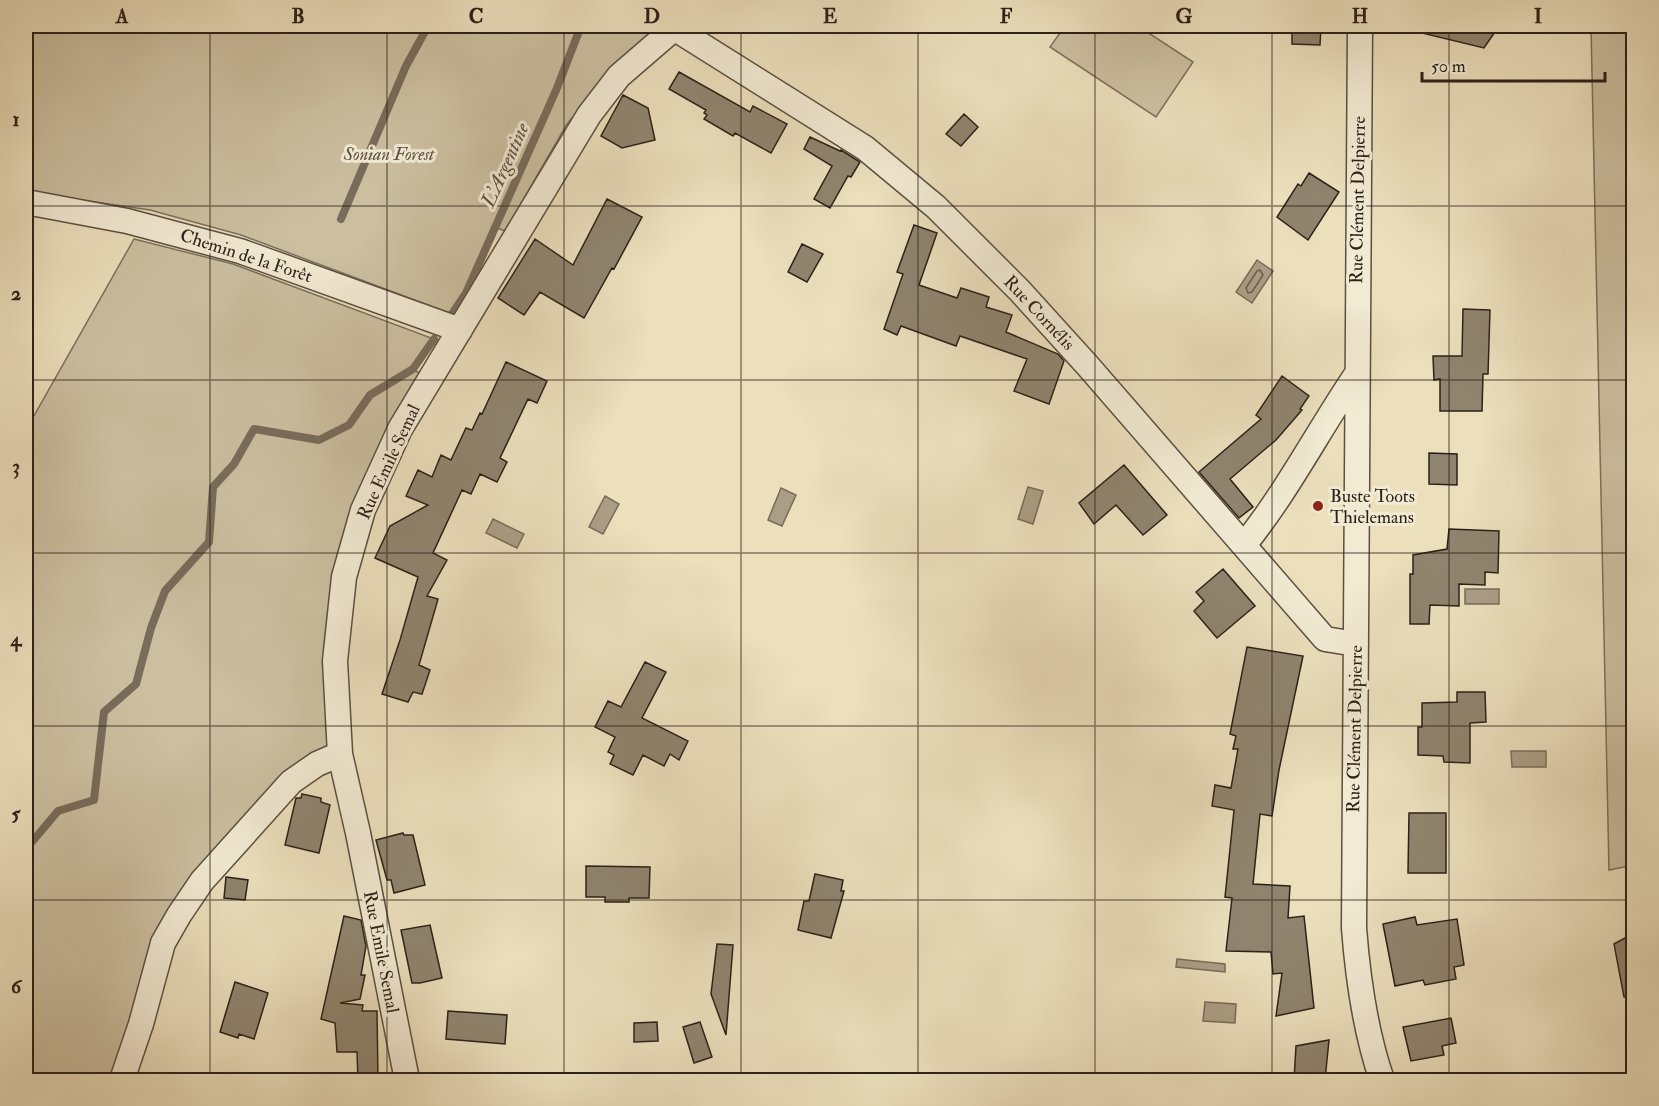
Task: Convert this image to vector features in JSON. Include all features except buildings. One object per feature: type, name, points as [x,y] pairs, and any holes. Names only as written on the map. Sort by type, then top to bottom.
[{"type":"street","name":"Rue Clément Delpierre","points":[[1360,26],[1354,928],[1359,984],[1373,1056],[1382,1080]]},
{"type":"street","name":"Rue Emile Semal","points":[[407,1080],[340,754],[334,662],[344,577],[363,510],[400,429],[589,115],[619,76],[676,27]]},
{"type":"street","name":"Rue Cornélis","points":[[676,27],[866,148],[936,207],[1020,291],[1325,639],[1356,644]]},
{"type":"street","name":"Chemin de la Forêt","points":[[26,202],[127,220],[240,251],[460,330]]},
{"type":"street","points":[[1244,545],[1288,485],[1323,424],[1356,375]]},
{"type":"street","points":[[122,1080],[141,1024],[163,943],[179,915],[202,881],[291,782],[317,764],[340,754]]},
{"type":"green space","name":"Sonian Forest","points":[[26,26],[660,26],[612,70],[567,124],[505,231],[495,227],[466,293],[452,314],[241,235],[150,210],[26,192]]},
{"type":"green space","points":[[1065,26],[1138,26],[1193,62],[1156,117],[1050,47]]},
{"type":"green space","points":[[1591,26],[1634,26],[1634,865],[1609,870]]},
{"type":"green space","points":[[134,239],[233,264],[434,339],[413,369],[421,374],[352,507],[328,747],[194,874],[130,1021],[110,1080],[26,1080],[26,430]]},
{"type":"water","points":[[1257,260],[1273,271],[1252,303],[1236,292]]},
{"type":"water","points":[[1028,487],[1043,491],[1033,524],[1018,519]]},
{"type":"water","points":[[781,488],[796,495],[782,526],[768,520]]},
{"type":"water","points":[[605,496],[619,504],[603,534],[589,527]]},
{"type":"water","points":[[493,519],[524,534],[517,548],[486,533]]},
{"type":"water","points":[[1465,589],[1499,589],[1499,604],[1465,604]]},
{"type":"water","points":[[1511,751],[1546,751],[1546,767],[1512,767]]},
{"type":"water","points":[[1177,959],[1225,964],[1225,972],[1176,967]]},
{"type":"water","points":[[1205,1002],[1236,1004],[1235,1023],[1203,1021]]},
{"type":"waterway","name":"L'Argentine","points":[[341,219],[406,66],[428,26]]},
{"type":"waterway","name":"L'Argentine","points":[[452,314],[466,293],[557,88],[581,26]]},
{"type":"waterway","name":"L'Argentine","points":[[26,849],[58,811],[94,800],[104,712],[136,684],[151,628],[165,591],[209,542],[213,487],[234,464],[254,429],[319,440],[349,425],[370,395],[413,369],[434,339]]},
{"type":"place","name":"Buste Toots Thielemans","points":[[1318,506]]}]
